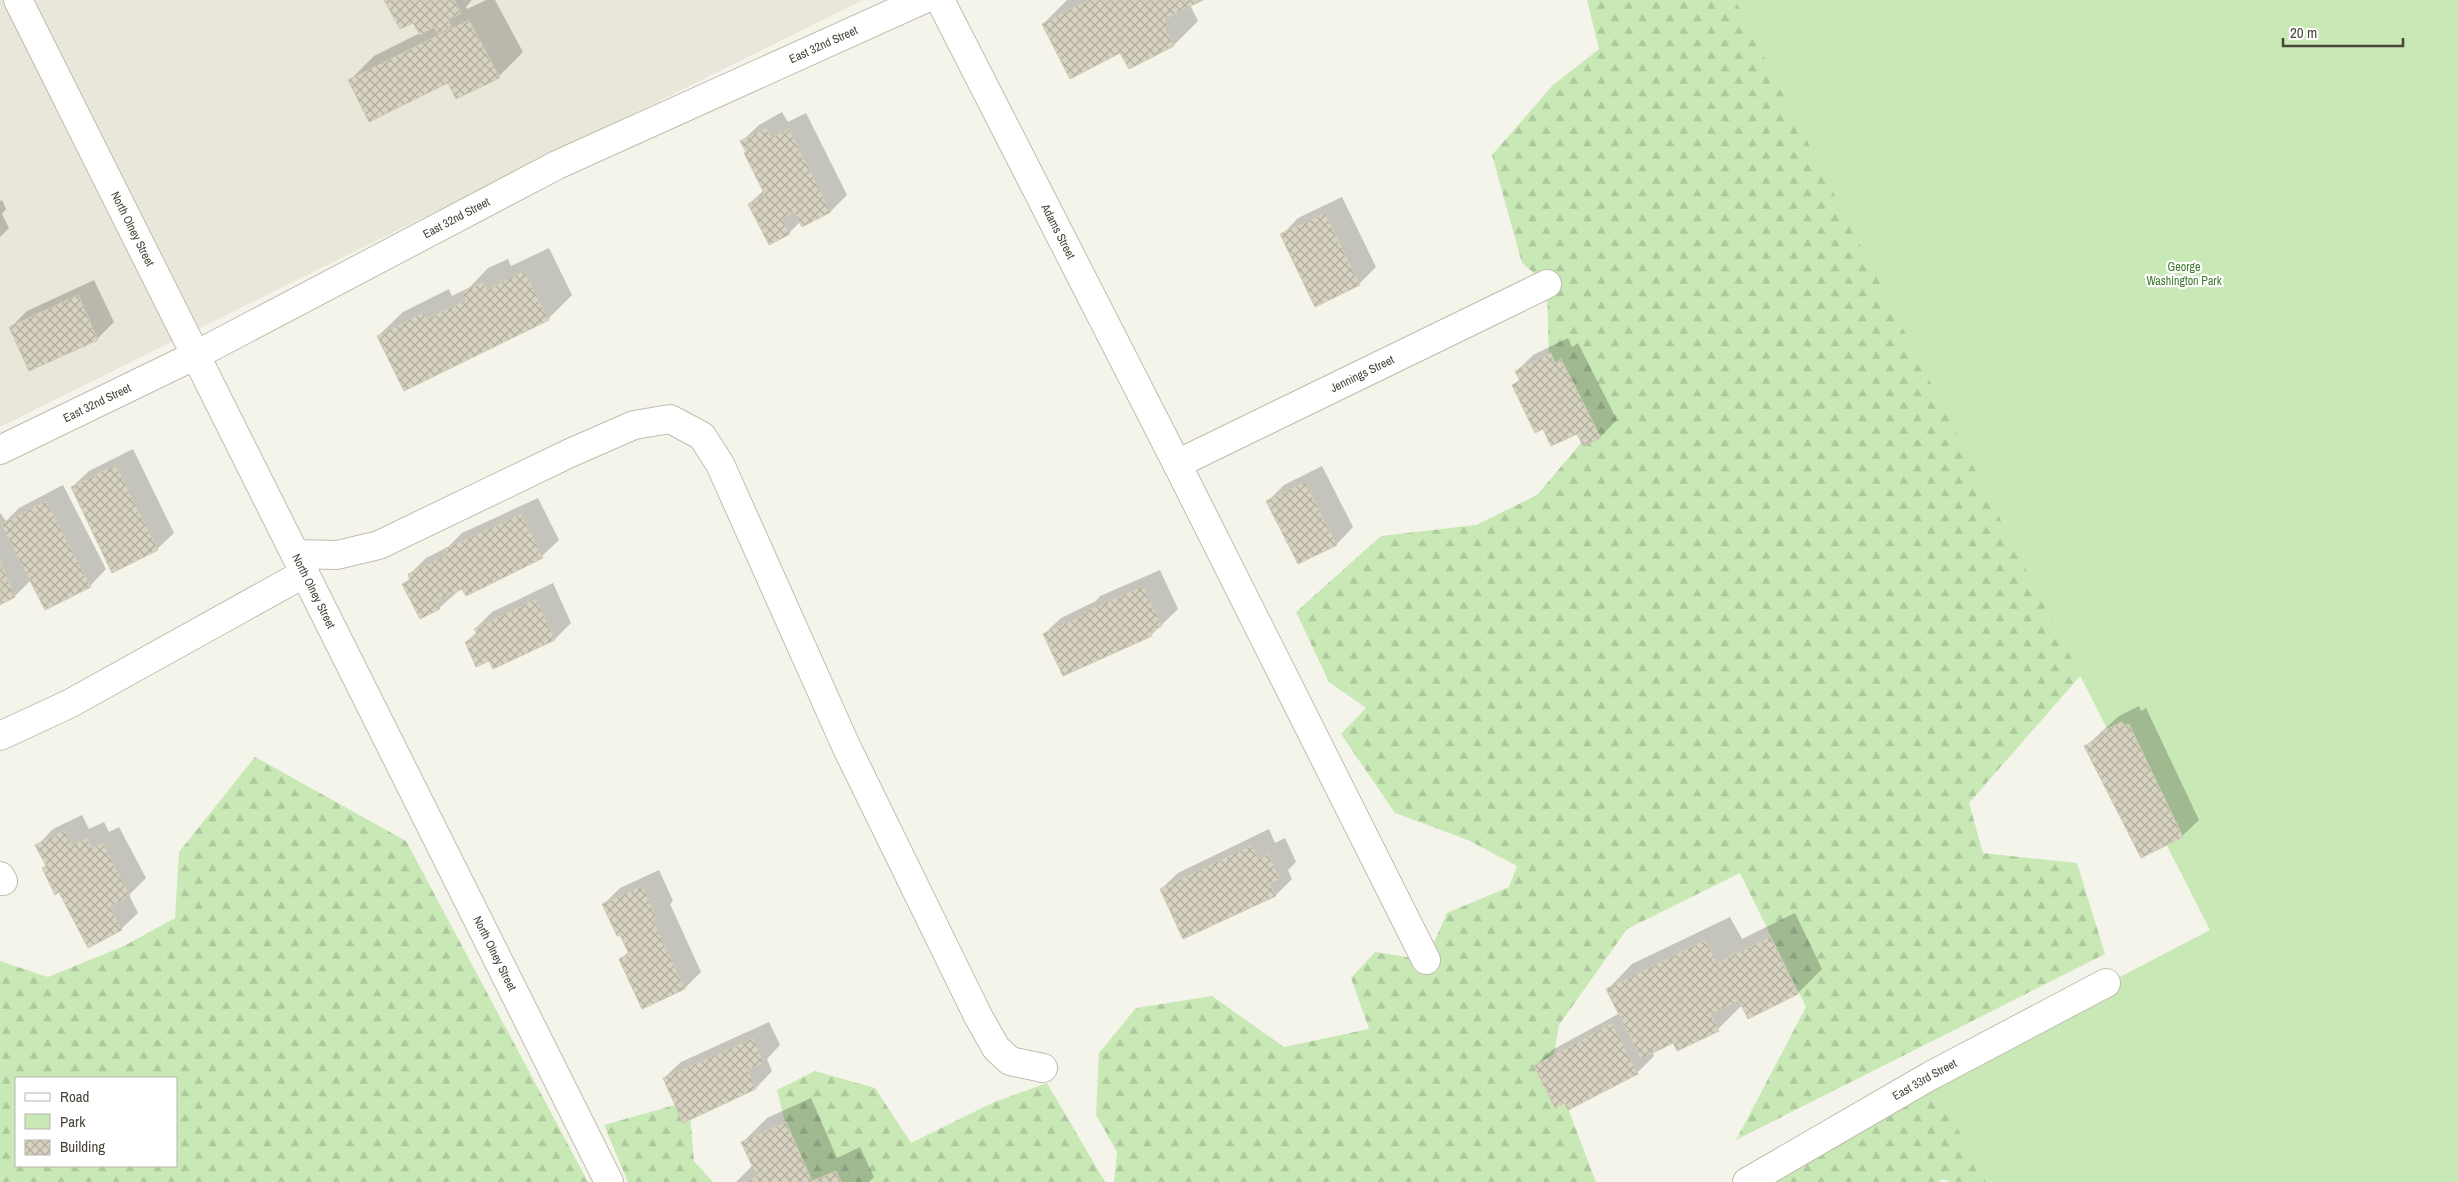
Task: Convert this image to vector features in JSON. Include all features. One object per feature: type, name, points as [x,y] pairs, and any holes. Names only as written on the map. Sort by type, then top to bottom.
[{"type":"street","name":"North Olney Street","points":[[18,0],[609,1182]]},
{"type":"street","name":"East 32nd Street","points":[[0,450],[196,355],[556,164],[922,0]]},
{"type":"street","name":"Adams Street","points":[[940,0],[1177,464],[1426,960]]},
{"type":"street","name":"Jennings Street","points":[[1177,464],[1547,284]]},
{"type":"street","points":[[0,736],[70,704],[300,564],[379,545],[561,457],[634,425],[670,419],[702,436],[720,464],[846,746],[978,1016],[996,1048],[1010,1061],[1043,1068]]},
{"type":"street","name":"East 33rd Street","points":[[1747,1182],[1930,1076],[2106,983]]},
{"type":"shaded area","points":[[0,0],[863,0],[0,427]]},
{"type":"green space","points":[[1587,0],[2080,0],[2458,185],[2458,1182],[1951,1182],[1942,1179],[1939,1182],[1747,1182],[2229,937],[2109,643],[1969,803],[1983,853],[2077,863],[2105,954],[1736,1140],[1806,1007],[1740,873],[1627,929],[1559,1025],[1552,1066],[1596,1182],[1114,1182],[1117,1152],[1096,1115],[1099,1053],[1136,1008],[1212,996],[1284,1047],[1369,1029],[1351,978],[1375,952],[1426,960],[1447,913],[1509,887],[1517,866],[1468,840],[1395,813],[1341,734],[1366,708],[1329,682],[1296,612],[1381,536],[1476,525],[1537,495],[1582,442],[1549,362],[1547,284],[1522,263],[1492,155],[1553,85],[1599,49]]},
{"type":"green space","name":"George Washington Park","points":[[1735,0],[2458,0],[2458,1182],[1986,1182],[1930,1076],[2210,930]]},
{"type":"green space","points":[[255,757],[406,841],[588,1182],[0,1182],[0,961],[48,977],[124,946],[175,918],[179,852]]},
{"type":"green space","points":[[815,1071],[875,1088],[911,1143],[992,1103],[1047,1083],[1105,1182],[800,1182],[777,1090]]},
{"type":"green space","points":[[689,1101],[694,1161],[713,1182],[628,1182],[604,1125]]},
{"type":"building","points":[[384,0],[454,0],[461,13],[448,20],[451,27],[438,34],[434,27],[420,35],[413,23],[400,29]]},
{"type":"building","points":[[1088,0],[1203,0],[1165,19],[1168,26],[1165,28],[1174,46],[1129,69],[1120,53],[1070,79],[1042,24]]},
{"type":"building","points":[[469,20],[500,78],[456,99],[448,83],[369,122],[348,80]]},
{"type":"building","points":[[766,128],[771,137],[789,129],[831,212],[802,227],[794,212],[782,219],[790,234],[769,245],[748,204],[765,195],[740,141]]},
{"type":"building","points":[[1325,213],[1360,285],[1315,307],[1280,234]]},
{"type":"building","points":[[524,271],[549,320],[404,391],[377,336],[424,312],[427,319],[466,300],[462,292],[483,282],[487,290]]},
{"type":"building","points":[[78,295],[98,340],[29,371],[9,327]]},
{"type":"building","points":[[1551,353],[1555,363],[1561,359],[1601,438],[1583,446],[1577,434],[1551,446],[1543,429],[1535,433],[1512,385],[1520,381],[1515,371]]},
{"type":"building","points":[[116,465],[158,550],[112,573],[71,487]]},
{"type":"building","points":[[1305,482],[1337,545],[1298,564],[1266,501]]},
{"type":"building","points":[[46,501],[91,587],[45,610],[1,524]]},
{"type":"building","points":[[521,514],[543,558],[466,596],[462,589],[437,601],[440,609],[420,619],[402,584],[410,580],[408,574],[447,555],[444,549]]},
{"type":"building","points":[[0,560],[15,597],[0,605]]},
{"type":"building","points":[[1143,586],[1162,626],[1151,632],[1152,636],[1063,676],[1043,634],[1083,615],[1082,613]]},
{"type":"building","points":[[536,599],[555,640],[493,669],[489,661],[476,667],[465,642],[478,636],[474,629]]},
{"type":"building","points":[[2122,722],[2124,726],[2129,724],[2183,837],[2141,858],[2084,746],[2103,736],[2101,732]]},
{"type":"building","points":[[65,830],[72,845],[87,838],[92,848],[103,843],[130,896],[110,907],[122,930],[88,948],[59,892],[55,895],[42,868],[46,866],[35,845]]},
{"type":"building","points":[[1252,845],[1258,859],[1268,854],[1280,879],[1270,884],[1276,896],[1183,939],[1160,889]]},
{"type":"building","points":[[642,886],[657,918],[653,920],[685,989],[642,1009],[619,959],[629,954],[620,935],[617,936],[602,904]]},
{"type":"building","points":[[1770,937],[1798,994],[1748,1019],[1739,1001],[1711,1014],[1719,1031],[1677,1051],[1673,1043],[1641,1059],[1606,989],[1705,940],[1717,963]]},
{"type":"building","points":[[1612,1023],[1638,1074],[1568,1110],[1564,1103],[1555,1108],[1534,1066]]},
{"type":"building","points":[[753,1038],[764,1063],[748,1070],[756,1089],[683,1123],[663,1078]]},
{"type":"building","points":[[786,1122],[812,1181],[836,1171],[841,1182],[744,1182],[757,1176],[741,1142]]}]
